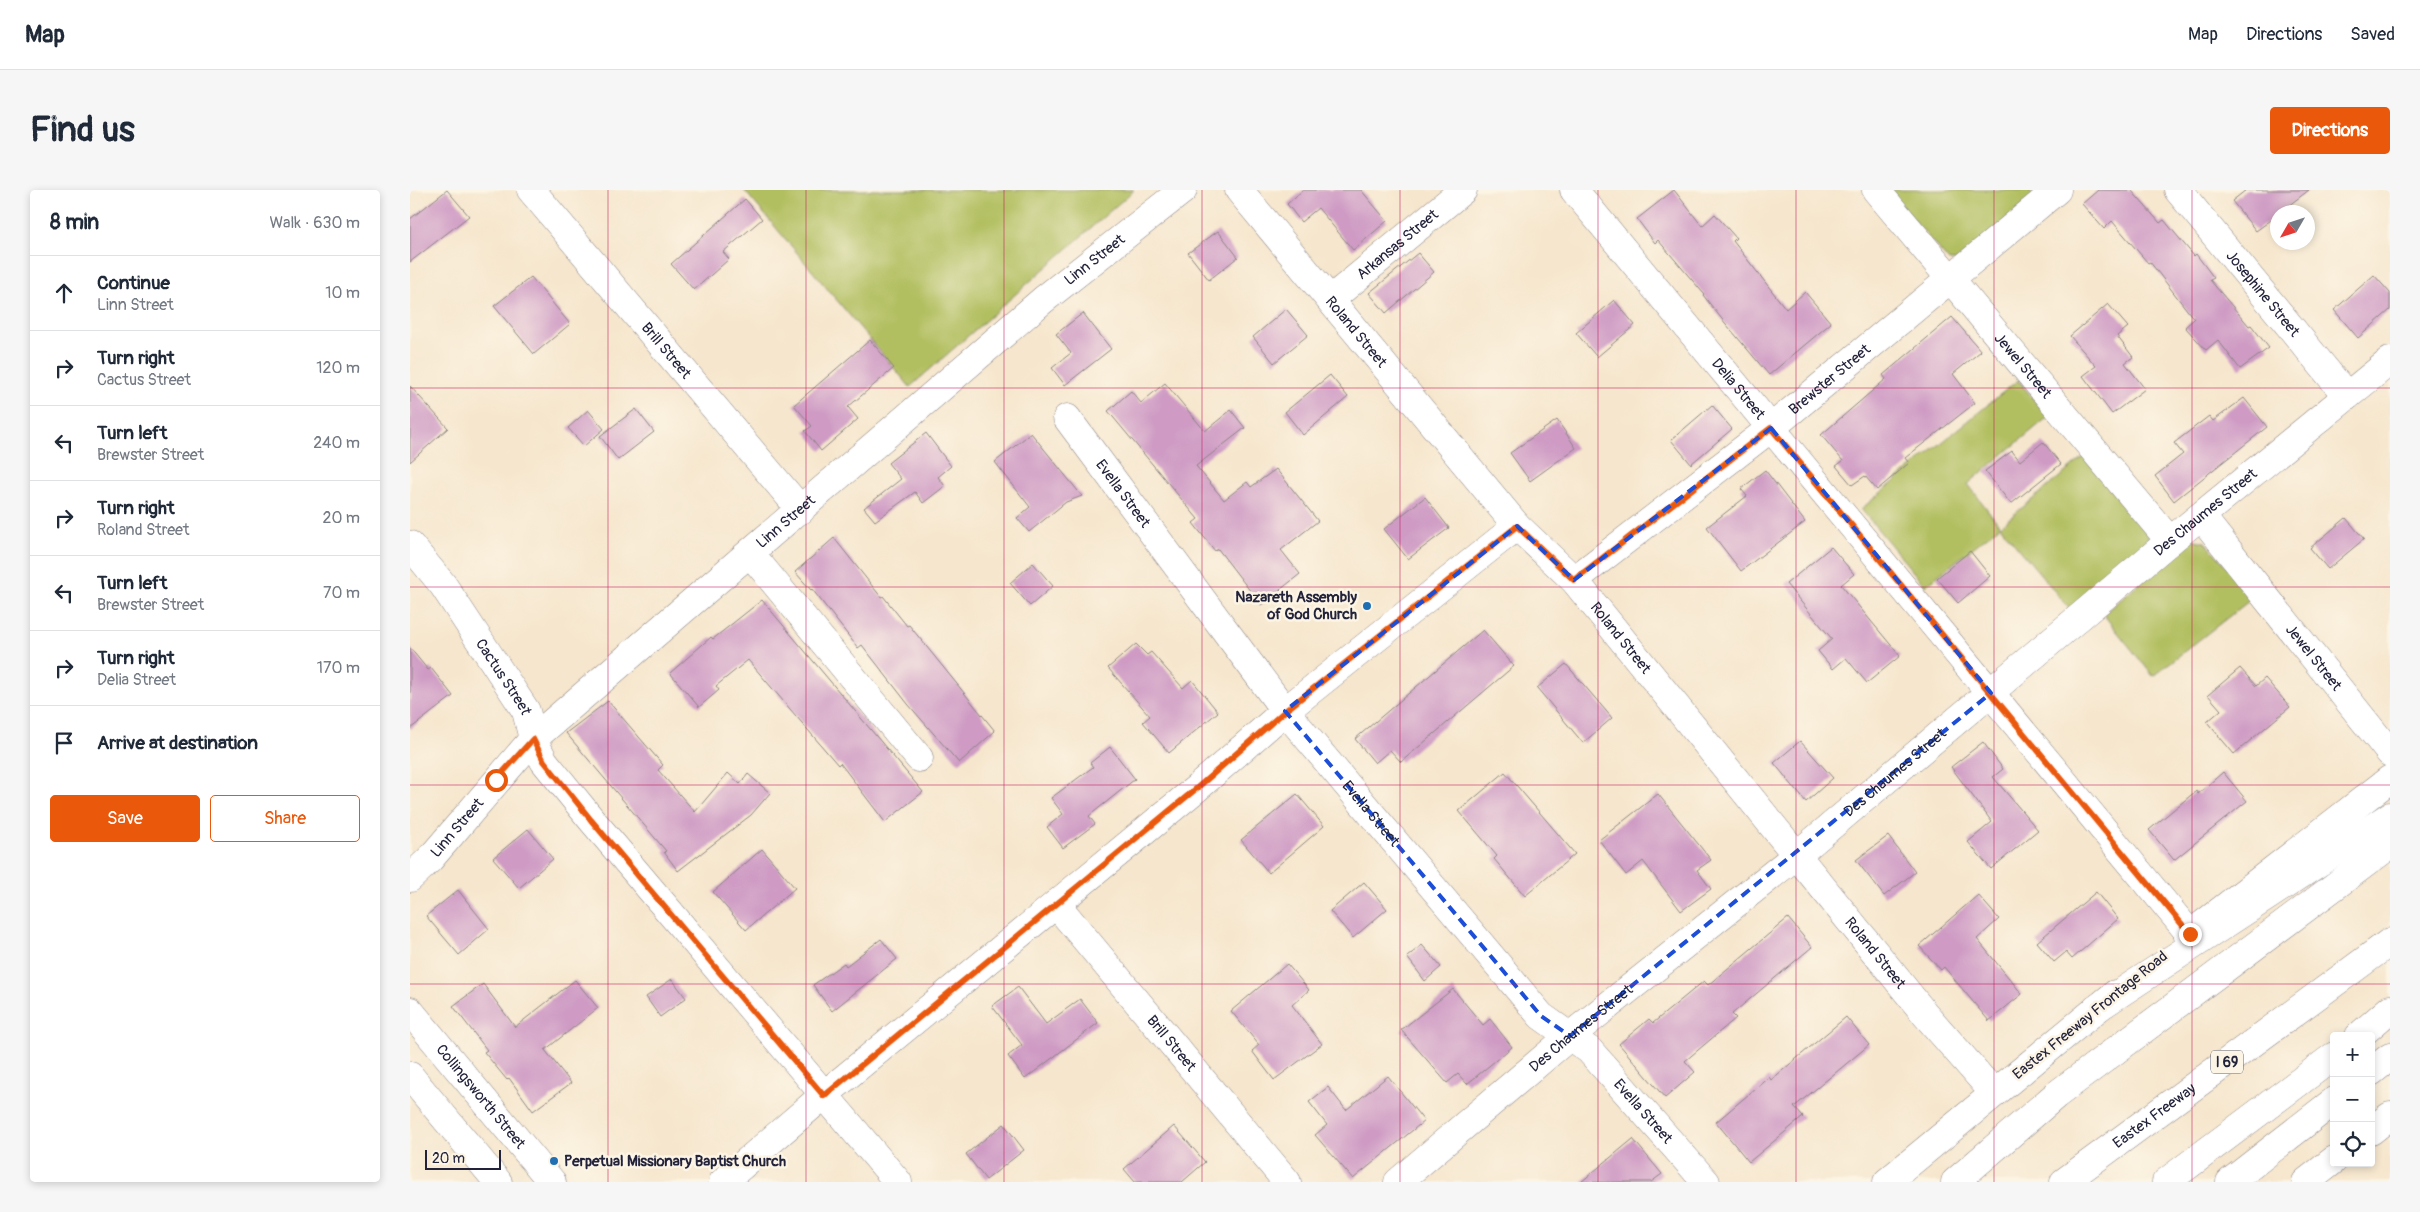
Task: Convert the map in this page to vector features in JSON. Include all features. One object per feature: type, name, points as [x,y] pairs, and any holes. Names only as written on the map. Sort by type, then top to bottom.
[{"type":"main road","name":"Brill Street","points":[[531,190],[801,510]]},
{"type":"main road","name":"Linn Street","points":[[410,878],[430,859],[533,739],[1043,300],[1183,190]]},
{"type":"main road","name":"Roland Street","points":[[1239,190],[1517,526],[1574,580],[1926,1014],[1994,1093]]},
{"type":"main road","name":"Arkansas Street","points":[[1331,299],[1463,190]]},
{"type":"main road","name":"Delia Street","points":[[1574,190],[2190,934]]},
{"type":"main road","name":"Jewel Street","points":[[1876,190],[2170,541]]},
{"type":"main road","name":"Brewster Street","points":[[1574,580],[1771,428],[2057,190]]},
{"type":"main road","name":"Josephine Street","points":[[2178,190],[2347,396]]},
{"type":"main road","name":"Des Chaumes Street","points":[[1398,1182],[1570,1036],[1798,854],[1991,694],[2170,541],[2390,361]]},
{"type":"main road","name":"Evella Street","points":[[1067,418],[1285,711],[1541,1016],[1589,1050],[1706,1182]]},
{"type":"main road","name":"Jewel Street","points":[[2201,516],[2390,752]]},
{"type":"main road","points":[[723,1182],[824,1096],[1197,788],[1285,711],[1517,526]]},
{"type":"main road","name":"Cactus Street","points":[[410,545],[443,585],[526,711],[533,739],[544,761],[591,820],[898,1182]]},
{"type":"main road","points":[[750,553],[919,758]]},
{"type":"main road","name":"Eastex Freeway Frontage Road","points":[[1887,1182],[2096,1009],[2390,779]]},
{"type":"main road","points":[[2096,1009],[2390,816]]},
{"type":"main road","points":[[1955,1182],[2056,1095],[2280,930],[2390,845]]},
{"type":"main road","name":"Brill Street","points":[[1056,904],[1287,1182]]},
{"type":"main road","name":"Eastex Freeway","points":[[2064,1182],[2390,942]]},
{"type":"main road","points":[[2364,1032],[2390,1009]]},
{"type":"main road","name":"Collingsworth Street","points":[[410,1011],[552,1182]]},
{"type":"main road","points":[[2375,1036],[2390,1024]]},
{"type":"main road","points":[[2375,1069],[2390,1057]]},
{"type":"main road","points":[[2166,1182],[2330,1059]]},
{"type":"main road","points":[[2178,1182],[2287,1106],[2330,1072]]},
{"type":"main road","points":[[410,1076],[498,1182]]},
{"type":"main road","points":[[2230,1182],[2330,1104]]},
{"type":"main road","points":[[2375,1128],[2390,1116]]},
{"type":"main road","points":[[2306,1182],[2330,1163]]},
{"type":"highlighted area","points":[[1771,428],[1991,693],[1570,1036],[1541,1016],[1285,711],[1517,526],[1574,580]]},
{"type":"green space","points":[[744,190],[1134,190],[910,387]]},
{"type":"green space","points":[[1888,190],[2028,190],[2034,197],[1956,261],[1949,261]]},
{"type":"green space","points":[[2018,380],[2048,417],[1968,484],[2000,526],[1925,586],[1861,509]]},
{"type":"green space","points":[[2084,457],[2148,534],[2149,548],[2072,612],[2000,526]]},
{"type":"green space","points":[[2191,539],[2205,542],[2254,597],[2153,676],[2103,614]]},
{"type":"building","points":[[447,190],[469,216],[410,262],[410,219]]},
{"type":"building","points":[[1303,190],[1361,190],[1387,221],[1353,250],[1318,208],[1301,222],[1287,204]]},
{"type":"building","points":[[1674,190],[1702,226],[1715,214],[1736,238],[1733,241],[1786,309],[1805,292],[1831,323],[1769,375],[1721,318],[1704,294],[1658,240],[1655,243],[1637,219]]},
{"type":"building","points":[[2098,190],[2131,190],[2160,223],[2164,220],[2194,256],[2196,254],[2214,278],[2210,280],[2269,348],[2240,369],[2218,340],[2206,350],[2185,327],[2194,319],[2150,262],[2148,263],[2112,221],[2104,229],[2082,204]]},
{"type":"building","points":[[2246,190],[2309,190],[2289,205],[2270,205],[2270,221],[2256,231],[2232,201]]},
{"type":"building","points":[[745,199],[762,219],[723,252],[729,259],[694,290],[671,264]]},
{"type":"building","points":[[1218,231],[1238,257],[1209,280],[1188,253]]},
{"type":"building","points":[[1418,253],[1434,272],[1386,313],[1369,293]]},
{"type":"building","points":[[2374,275],[2390,293],[2390,310],[2358,338],[2334,310]]},
{"type":"building","points":[[531,277],[570,324],[534,354],[494,306]]},
{"type":"building","points":[[1614,300],[1635,325],[1597,357],[1576,333]]},
{"type":"building","points":[[2108,304],[2128,327],[2117,336],[2133,357],[2125,363],[2145,389],[2112,414],[2083,376],[2096,366],[2070,336]]},
{"type":"building","points":[[1286,309],[1308,335],[1274,363],[1253,337]]},
{"type":"building","points":[[1083,313],[1111,349],[1065,385],[1052,368],[1071,353],[1056,334]]},
{"type":"building","points":[[1952,317],[1981,351],[1953,374],[1975,403],[1905,458],[1909,463],[1877,490],[1865,476],[1852,485],[1836,466],[1843,461],[1821,435],[1886,379],[1883,375]]},
{"type":"building","points":[[870,340],[894,368],[848,407],[858,419],[821,451],[805,431],[812,426],[794,405]]},
{"type":"building","points":[[1330,375],[1348,397],[1303,435],[1285,412]]},
{"type":"building","points":[[1165,383],[1205,431],[1231,410],[1245,428],[1196,466],[1224,500],[1247,482],[1251,487],[1276,469],[1318,521],[1281,550],[1300,574],[1261,605],[1218,549],[1215,551],[1193,523],[1198,519],[1108,411],[1131,391],[1141,403]]},
{"type":"building","points":[[410,386],[448,428],[410,462]]},
{"type":"building","points":[[2244,398],[2267,427],[2174,501],[2155,476],[2183,454],[2174,443],[2209,416],[2213,421]]},
{"type":"building","points":[[1712,405],[1732,429],[1691,464],[1671,440]]},
{"type":"building","points":[[636,409],[654,432],[618,460],[600,436]]},
{"type":"building","points":[[588,410],[604,429],[584,446],[568,428]]},
{"type":"building","points":[[1557,420],[1576,448],[1530,481],[1510,453]]},
{"type":"building","points":[[926,433],[951,466],[938,477],[945,486],[923,503],[915,492],[875,521],[864,508],[901,479],[888,463]]},
{"type":"building","points":[[1031,433],[1082,496],[1066,502],[1029,532],[1017,518],[1030,507],[995,462]]},
{"type":"building","points":[[2043,442],[2061,464],[2011,504],[1985,471],[2012,451],[2020,461]]},
{"type":"building","points":[[1765,470],[1805,522],[1741,571],[1707,527],[1747,496],[1741,489]]},
{"type":"building","points":[[1425,497],[1449,528],[1408,559],[1384,529]]},
{"type":"building","points":[[2346,518],[2364,539],[2328,569],[2310,548]]},
{"type":"building","points":[[834,538],[881,597],[883,596],[907,626],[909,625],[995,731],[959,763],[908,704],[862,645],[858,648],[812,589],[795,572]]},
{"type":"building","points":[[1831,547],[1854,574],[1841,585],[1900,656],[1867,683],[1846,658],[1833,669],[1818,651],[1832,639],[1786,584]]},
{"type":"building","points":[[1970,551],[1990,576],[1958,603],[1937,578]]},
{"type":"building","points":[[1033,563],[1053,586],[1030,606],[1010,583]]},
{"type":"building","points":[[762,600],[923,792],[885,822],[840,763],[838,765],[748,660],[716,686],[719,690],[699,707],[670,673],[711,637],[713,639]]},
{"type":"building","points":[[1483,630],[1514,666],[1401,762],[1390,750],[1375,763],[1355,739]]},
{"type":"building","points":[[1136,644],[1147,655],[1151,652],[1183,688],[1192,680],[1218,712],[1169,753],[1143,722],[1150,716],[1108,668]]},
{"type":"building","points":[[410,648],[428,670],[431,668],[453,696],[410,729]]},
{"type":"building","points":[[1566,664],[1612,718],[1583,743],[1537,688]]},
{"type":"building","points":[[2240,668],[2256,686],[2265,678],[2290,707],[2234,754],[2207,722],[2221,710],[2208,695]]},
{"type":"building","points":[[608,701],[663,765],[658,770],[695,812],[728,773],[740,784],[748,774],[770,793],[751,815],[678,871],[664,852],[666,851],[566,733]]},
{"type":"building","points":[[1800,741],[1833,778],[1806,802],[1774,763]]},
{"type":"building","points":[[1983,742],[2003,769],[1993,777],[2038,830],[1991,869],[1968,842],[1992,822],[1951,767]]},
{"type":"building","points":[[1110,747],[1135,779],[1089,816],[1095,824],[1063,848],[1047,827],[1063,814],[1051,798],[1093,767],[1090,763]]},
{"type":"building","points":[[1505,772],[1575,854],[1525,896],[1494,859],[1497,856],[1459,811]]},
{"type":"building","points":[[2223,772],[2247,801],[2174,860],[2149,830],[2196,791],[2198,794]]},
{"type":"building","points":[[1297,794],[1324,826],[1269,873],[1241,840]]},
{"type":"building","points":[[1658,794],[1711,860],[1697,870],[1711,889],[1681,911],[1643,861],[1626,875],[1599,840]]},
{"type":"building","points":[[528,829],[553,859],[519,888],[493,858]]},
{"type":"building","points":[[1888,836],[1915,872],[1884,896],[1856,860]]},
{"type":"building","points":[[762,849],[795,888],[746,930],[713,892]]},
{"type":"building","points":[[1364,882],[1387,909],[1353,938],[1330,911]]},
{"type":"building","points":[[458,890],[489,929],[459,955],[426,916]]},
{"type":"building","points":[[2096,892],[2118,919],[2072,959],[2066,952],[2054,962],[2037,942]]},
{"type":"building","points":[[1978,895],[1999,919],[1977,939],[2022,994],[1989,1021],[1944,967],[1941,970],[1919,946]]},
{"type":"building","points":[[1788,918],[1812,947],[1732,1014],[1736,1018],[1685,1061],[1695,1072],[1665,1098],[1619,1044],[1649,1019],[1653,1023],[1704,981],[1708,985]]},
{"type":"building","points":[[881,939],[897,959],[832,1011],[813,985],[844,963],[846,966]]},
{"type":"building","points":[[1422,945],[1441,967],[1425,981],[1407,957]]},
{"type":"building","points":[[1287,964],[1309,990],[1292,1005],[1322,1044],[1274,1080],[1252,1051],[1259,1045],[1231,1011]]},
{"type":"building","points":[[672,979],[686,998],[660,1017],[646,997]]},
{"type":"building","points":[[575,980],[598,1008],[545,1050],[571,1083],[533,1111],[509,1078],[507,1080],[484,1052],[487,1050],[453,1006],[483,984],[515,1027]]},
{"type":"building","points":[[1018,987],[1046,1024],[1080,999],[1098,1023],[1025,1079],[1008,1056],[1022,1045],[992,1006]]},
{"type":"building","points":[[1453,989],[1483,1025],[1490,1019],[1512,1047],[1467,1084],[1458,1074],[1447,1083],[1401,1030]]},
{"type":"building","points":[[1846,1017],[1869,1045],[1794,1107],[1803,1117],[1749,1162],[1716,1122],[1769,1077],[1771,1080]]},
{"type":"building","points":[[1388,1076],[1424,1121],[1353,1179],[1315,1135],[1327,1125],[1309,1102],[1328,1087],[1346,1110]]},
{"type":"building","points":[[1004,1124],[1024,1150],[986,1180],[966,1154]]},
{"type":"building","points":[[1174,1126],[1205,1162],[1182,1182],[1135,1182],[1124,1169]]},
{"type":"building","points":[[1633,1139],[1662,1174],[1651,1182],[1581,1182]]},
{"type":"place","name":"Nazareth Assembly of God Church","points":[[1367,606]]},
{"type":"place","name":"Perpetual Missionary Baptist Church","points":[[554,1161]]},
{"type":"route","points":[[496,780],[533,739],[544,761],[591,820],[824,1096],[1197,788],[1285,711],[1517,526],[1574,580],[1771,428],[2190,934]]}]
